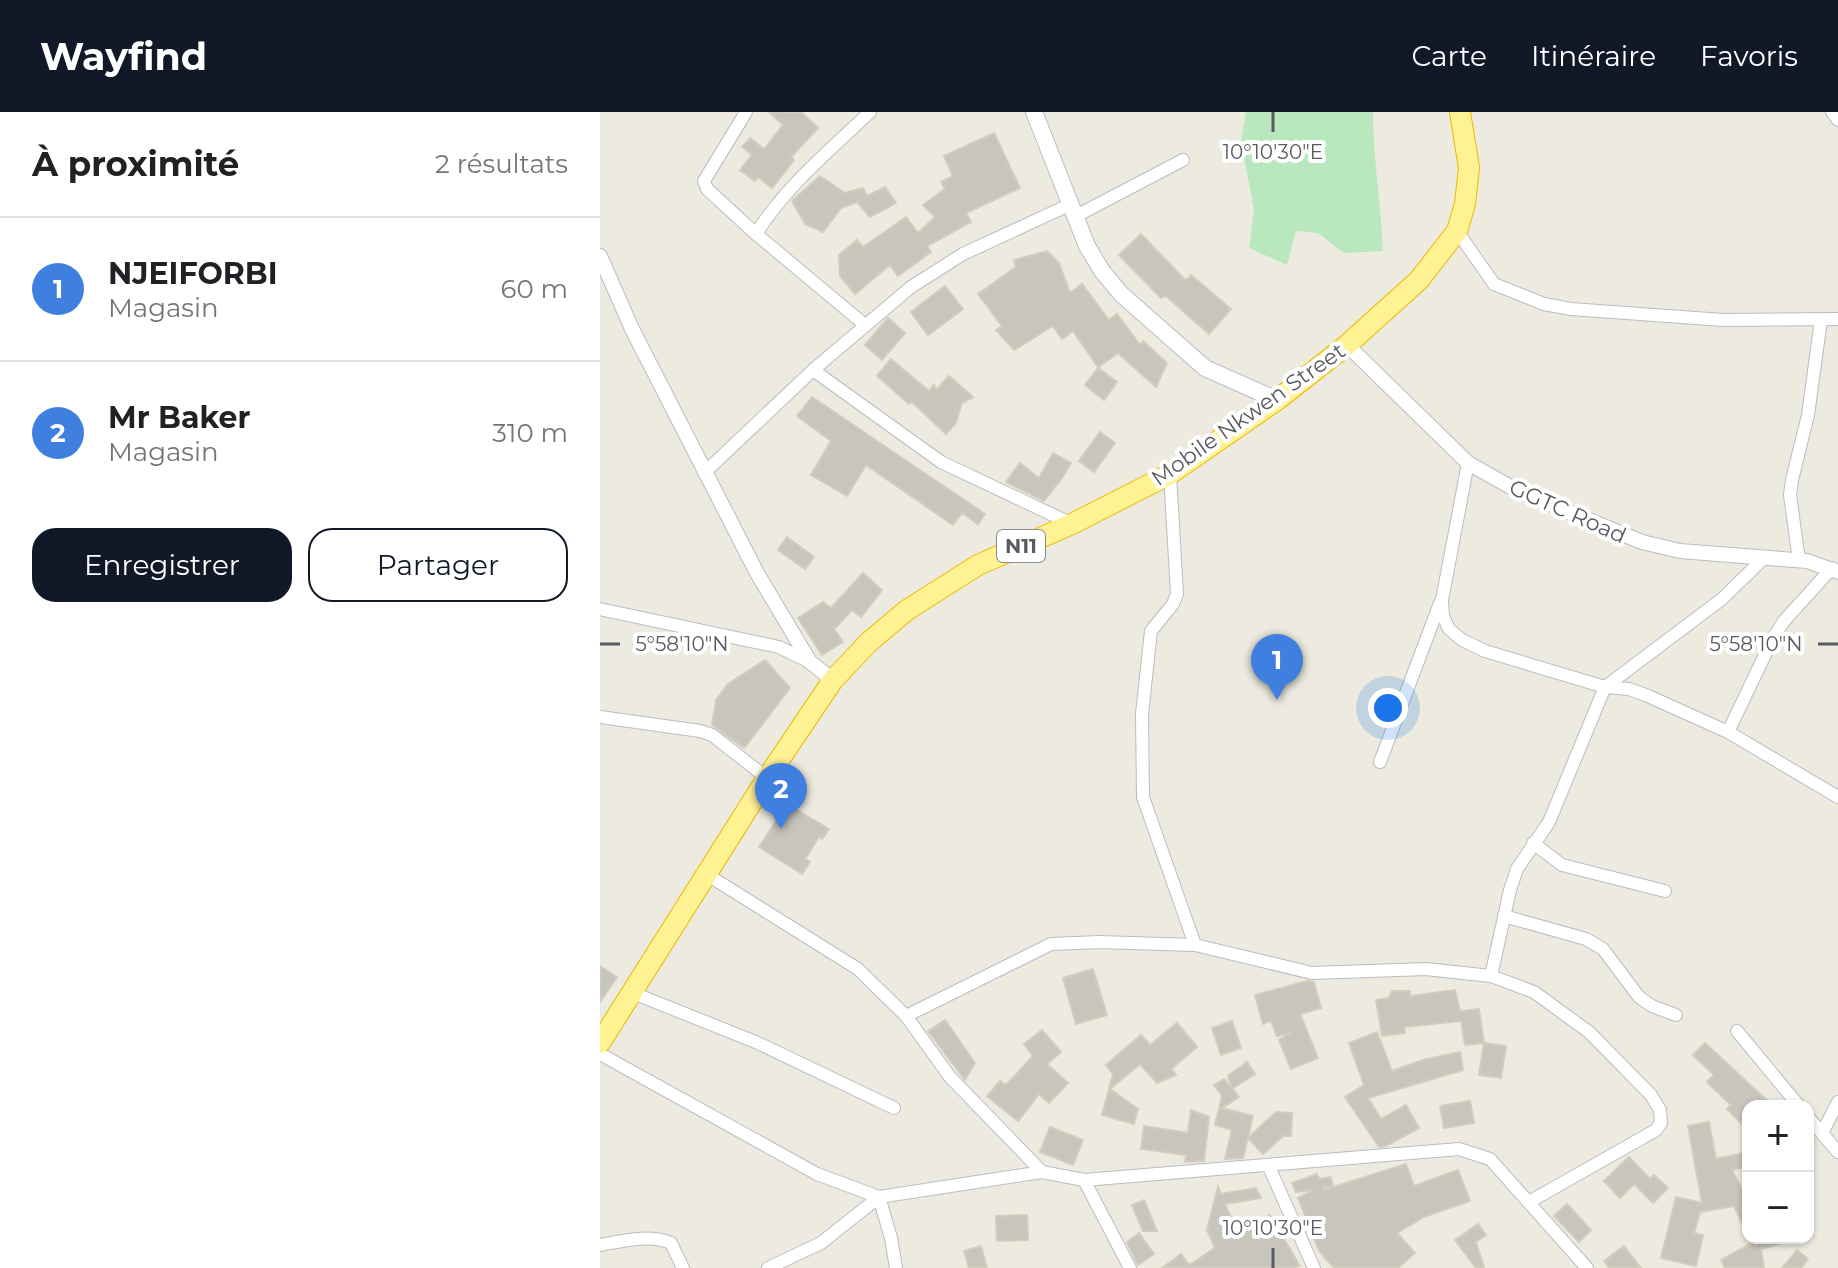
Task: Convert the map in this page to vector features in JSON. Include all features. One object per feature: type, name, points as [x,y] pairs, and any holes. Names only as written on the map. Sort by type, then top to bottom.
[{"type":"highway","name":"Mobile Nkwen Street","points":[[600,1043],[767,778],[833,680],[869,642],[907,610],[978,565],[1072,524],[1170,474],[1277,400],[1347,345],[1419,280],[1457,231],[1465,204],[1469,168],[1460,112]]},
{"type":"main road","points":[[1034,112],[1072,211],[1102,271],[1121,294],[1205,368],[1277,400]]},
{"type":"street","points":[[746,112],[704,181],[707,189],[865,325]]},
{"type":"street","points":[[756,234],[791,188],[870,112]]},
{"type":"street","points":[[1832,112],[1838,120]]},
{"type":"street","points":[[704,473],[813,370],[938,268],[1183,160]]},
{"type":"street","points":[[1457,231],[1494,284],[1544,304],[1571,309],[1723,320],[1838,319]]},
{"type":"street","points":[[600,256],[604,273],[704,473],[757,573],[810,662]]},
{"type":"street","points":[[1799,560],[1790,495],[1808,415],[1821,320]]},
{"type":"street","name":"GGTC Road","points":[[1347,345],[1468,463],[1516,490],[1642,542],[1680,551],[1799,560],[1835,570]]},
{"type":"street","points":[[813,370],[941,462],[1072,524]]},
{"type":"street","points":[[1380,762],[1442,600],[1468,463]]},
{"type":"street","points":[[1170,474],[1177,594],[1173,604],[1151,631],[1142,714],[1143,797],[1195,945]]},
{"type":"street","points":[[1491,976],[1517,869],[1549,822],[1605,687],[1722,599],[1765,557]]},
{"type":"street","points":[[1728,732],[1778,629],[1835,570]]},
{"type":"street","points":[[1442,600],[1443,616],[1449,629],[1462,640],[1485,651],[1605,687],[1629,689],[1728,732],[1838,797]]},
{"type":"street","points":[[600,609],[779,647],[810,662],[833,680]]},
{"type":"street","points":[[600,717],[712,735],[767,778]]},
{"type":"street","points":[[1533,843],[1562,865],[1665,891]]},
{"type":"street","points":[[706,874],[858,969],[906,1016],[950,1077],[1042,1172]]},
{"type":"street","points":[[1504,916],[1586,939],[1603,949],[1639,997],[1652,1006],[1676,1015]]},
{"type":"street","points":[[906,1016],[1051,944],[1195,945],[1312,973],[1426,969],[1491,976],[1534,992],[1572,1018],[1651,1095],[1660,1110],[1661,1123],[1656,1130],[1529,1202]]},
{"type":"street","points":[[633,993],[758,1043],[894,1108]]},
{"type":"street","points":[[1737,1031],[1794,1100]]},
{"type":"street","points":[[600,1054],[817,1174],[879,1197],[1042,1172],[1084,1180],[1459,1149],[1490,1159],[1587,1268]]},
{"type":"street","points":[[1822,1133],[1838,1102]]},
{"type":"street","points":[[1814,1124],[1838,1152]]},
{"type":"street","points":[[1269,1167],[1314,1268]]},
{"type":"street","points":[[1084,1180],[1130,1268]]},
{"type":"street","points":[[768,1268],[821,1243],[879,1197]]},
{"type":"street","points":[[879,1197],[896,1268]]},
{"type":"street","points":[[600,1245],[643,1238],[660,1239],[671,1243],[683,1268]]},
{"type":"green space","points":[[1246,112],[1373,112],[1383,251],[1344,253],[1318,233],[1296,231],[1287,265],[1249,248],[1254,210],[1241,141]]},
{"type":"building","points":[[769,112],[801,112],[818,128],[791,157],[794,160],[772,188],[758,177],[755,181],[740,170],[752,155],[742,147],[750,138],[764,149],[783,125]]},
{"type":"building","points":[[994,133],[1020,188],[966,213],[971,222],[927,246],[931,252],[898,276],[890,265],[855,294],[840,276],[839,255],[857,240],[863,247],[906,217],[918,233],[935,217],[923,205],[945,189],[941,182],[953,176],[944,156]]},
{"type":"building","points":[[820,176],[845,193],[863,188],[867,196],[885,187],[896,203],[870,217],[857,202],[841,208],[823,232],[805,224],[792,201]]},
{"type":"building","points":[[1141,234],[1186,281],[1191,275],[1231,309],[1209,334],[1166,296],[1161,298],[1119,255]]},
{"type":"building","points":[[1047,251],[1059,263],[1070,293],[1082,284],[1109,320],[1117,314],[1140,345],[1143,341],[1167,363],[1156,387],[1118,353],[1098,367],[1073,331],[1062,339],[1053,326],[1014,350],[996,330],[1002,326],[978,294],[1016,267],[1014,260]]},
{"type":"building","points":[[945,286],[963,309],[928,335],[911,312]]},
{"type":"building","points":[[888,318],[905,333],[882,360],[865,345]]},
{"type":"building","points":[[891,359],[929,391],[934,385],[936,390],[949,376],[973,397],[962,403],[956,423],[946,434],[911,401],[909,404],[877,376]]},
{"type":"building","points":[[1098,368],[1117,382],[1104,400],[1085,385]]},
{"type":"building","points":[[812,397],[985,514],[978,524],[962,513],[953,525],[866,465],[847,496],[811,475],[831,441],[797,416]]},
{"type":"building","points":[[1100,432],[1115,443],[1094,472],[1079,461]]},
{"type":"building","points":[[1053,453],[1071,463],[1044,501],[1006,482],[1020,463],[1039,478]]},
{"type":"building","points":[[787,537],[814,557],[805,569],[778,550]]},
{"type":"building","points":[[863,573],[882,590],[861,617],[852,610],[834,629],[843,642],[822,655],[798,618],[823,602],[831,608]]},
{"type":"building","points":[[765,660],[790,688],[744,748],[712,725],[716,700],[728,684]]},
{"type":"building","points":[[787,804],[829,829],[822,839],[819,837],[805,859],[810,862],[802,874],[759,847]]},
{"type":"building","points":[[600,966],[617,977],[600,1002]]},
{"type":"building","points":[[1093,969],[1107,1015],[1076,1024],[1063,978]]},
{"type":"building","points":[[1307,981],[1314,982],[1321,1008],[1300,1014],[1318,1058],[1291,1069],[1279,1040],[1291,1032],[1277,1036],[1271,1021],[1263,1024],[1255,995]]},
{"type":"building","points":[[1455,990],[1460,1011],[1479,1009],[1484,1043],[1465,1045],[1461,1021],[1404,1027],[1405,1033],[1382,1036],[1376,1000],[1389,998],[1392,991],[1410,991],[1410,996]]},
{"type":"building","points":[[945,1020],[975,1063],[965,1080],[928,1031]]},
{"type":"building","points":[[1232,1021],[1241,1048],[1221,1055],[1212,1028]]},
{"type":"building","points":[[1177,1023],[1197,1047],[1171,1069],[1176,1075],[1157,1083],[1140,1064],[1110,1089],[1138,1109],[1134,1124],[1102,1115],[1113,1074],[1106,1065],[1141,1035],[1150,1045]]},
{"type":"building","points":[[1042,1030],[1061,1052],[1047,1064],[1068,1083],[1049,1103],[1039,1094],[1018,1121],[987,1096],[1000,1081],[1006,1085],[1033,1056],[1024,1044]]},
{"type":"building","points":[[1377,1032],[1392,1071],[1460,1052],[1463,1070],[1368,1098],[1381,1119],[1406,1105],[1419,1128],[1379,1147],[1345,1097],[1364,1085],[1349,1043]]},
{"type":"building","points":[[1484,1043],[1506,1046],[1501,1078],[1479,1075]]},
{"type":"building","points":[[1705,1043],[1767,1100],[1742,1100],[1742,1124],[1727,1109],[1731,1105],[1707,1082],[1714,1075],[1693,1055]]},
{"type":"building","points":[[1247,1062],[1255,1074],[1232,1089],[1228,1076]]},
{"type":"building","points":[[1224,1079],[1239,1097],[1222,1108],[1253,1116],[1243,1158],[1225,1159],[1232,1130],[1215,1125],[1222,1096],[1214,1085]]},
{"type":"building","points":[[1470,1101],[1474,1123],[1444,1128],[1440,1106]]},
{"type":"building","points":[[1191,1110],[1209,1117],[1204,1161],[1185,1162],[1186,1155],[1141,1149],[1144,1126],[1188,1133]]},
{"type":"building","points":[[1276,1112],[1292,1113],[1291,1136],[1283,1136],[1263,1154],[1248,1138]]},
{"type":"building","points":[[1709,1122],[1716,1159],[1742,1153],[1742,1168],[1732,1170],[1742,1189],[1742,1223],[1734,1206],[1700,1212],[1694,1233],[1703,1235],[1696,1266],[1661,1258],[1676,1197],[1702,1203],[1688,1126]]},
{"type":"building","points":[[1050,1127],[1083,1140],[1073,1165],[1040,1152]]},
{"type":"building","points":[[1629,1157],[1650,1179],[1654,1175],[1668,1188],[1653,1203],[1634,1184],[1620,1198],[1604,1181]]},
{"type":"building","points":[[1406,1164],[1414,1186],[1458,1170],[1470,1201],[1424,1217],[1397,1233],[1415,1253],[1398,1268],[1334,1268],[1319,1251],[1298,1198],[1313,1190],[1296,1192],[1292,1183],[1317,1174],[1319,1179],[1331,1177],[1333,1187],[1324,1190]]},
{"type":"building","points":[[1218,1187],[1221,1194],[1256,1188],[1261,1198],[1225,1204],[1233,1222],[1241,1233],[1270,1215],[1300,1266],[1162,1268],[1181,1254],[1189,1265],[1215,1248],[1207,1230]]},
{"type":"building","points":[[1144,1200],[1157,1231],[1143,1231],[1132,1205]]},
{"type":"building","points":[[1567,1204],[1591,1230],[1579,1242],[1554,1216]]},
{"type":"building","points":[[1027,1215],[1028,1240],[997,1241],[996,1216]]},
{"type":"building","points":[[1478,1224],[1486,1235],[1476,1242],[1484,1268],[1476,1268],[1455,1240]]},
{"type":"building","points":[[1139,1233],[1154,1254],[1138,1265],[1127,1242]]},
{"type":"building","points":[[1750,1244],[1779,1244],[1761,1249],[1764,1268],[1725,1268],[1721,1260]]},
{"type":"building","points":[[981,1246],[987,1268],[969,1268],[964,1251]]},
{"type":"building","points":[[1624,1246],[1641,1268],[1609,1268],[1604,1261]]},
{"type":"building","points":[[1797,1250],[1808,1259],[1801,1268],[1782,1268]]},
{"type":"place","name":"NJEIFORBI","points":[[1277,700]]},
{"type":"place","name":"Mr Baker","points":[[781,829]]}]
